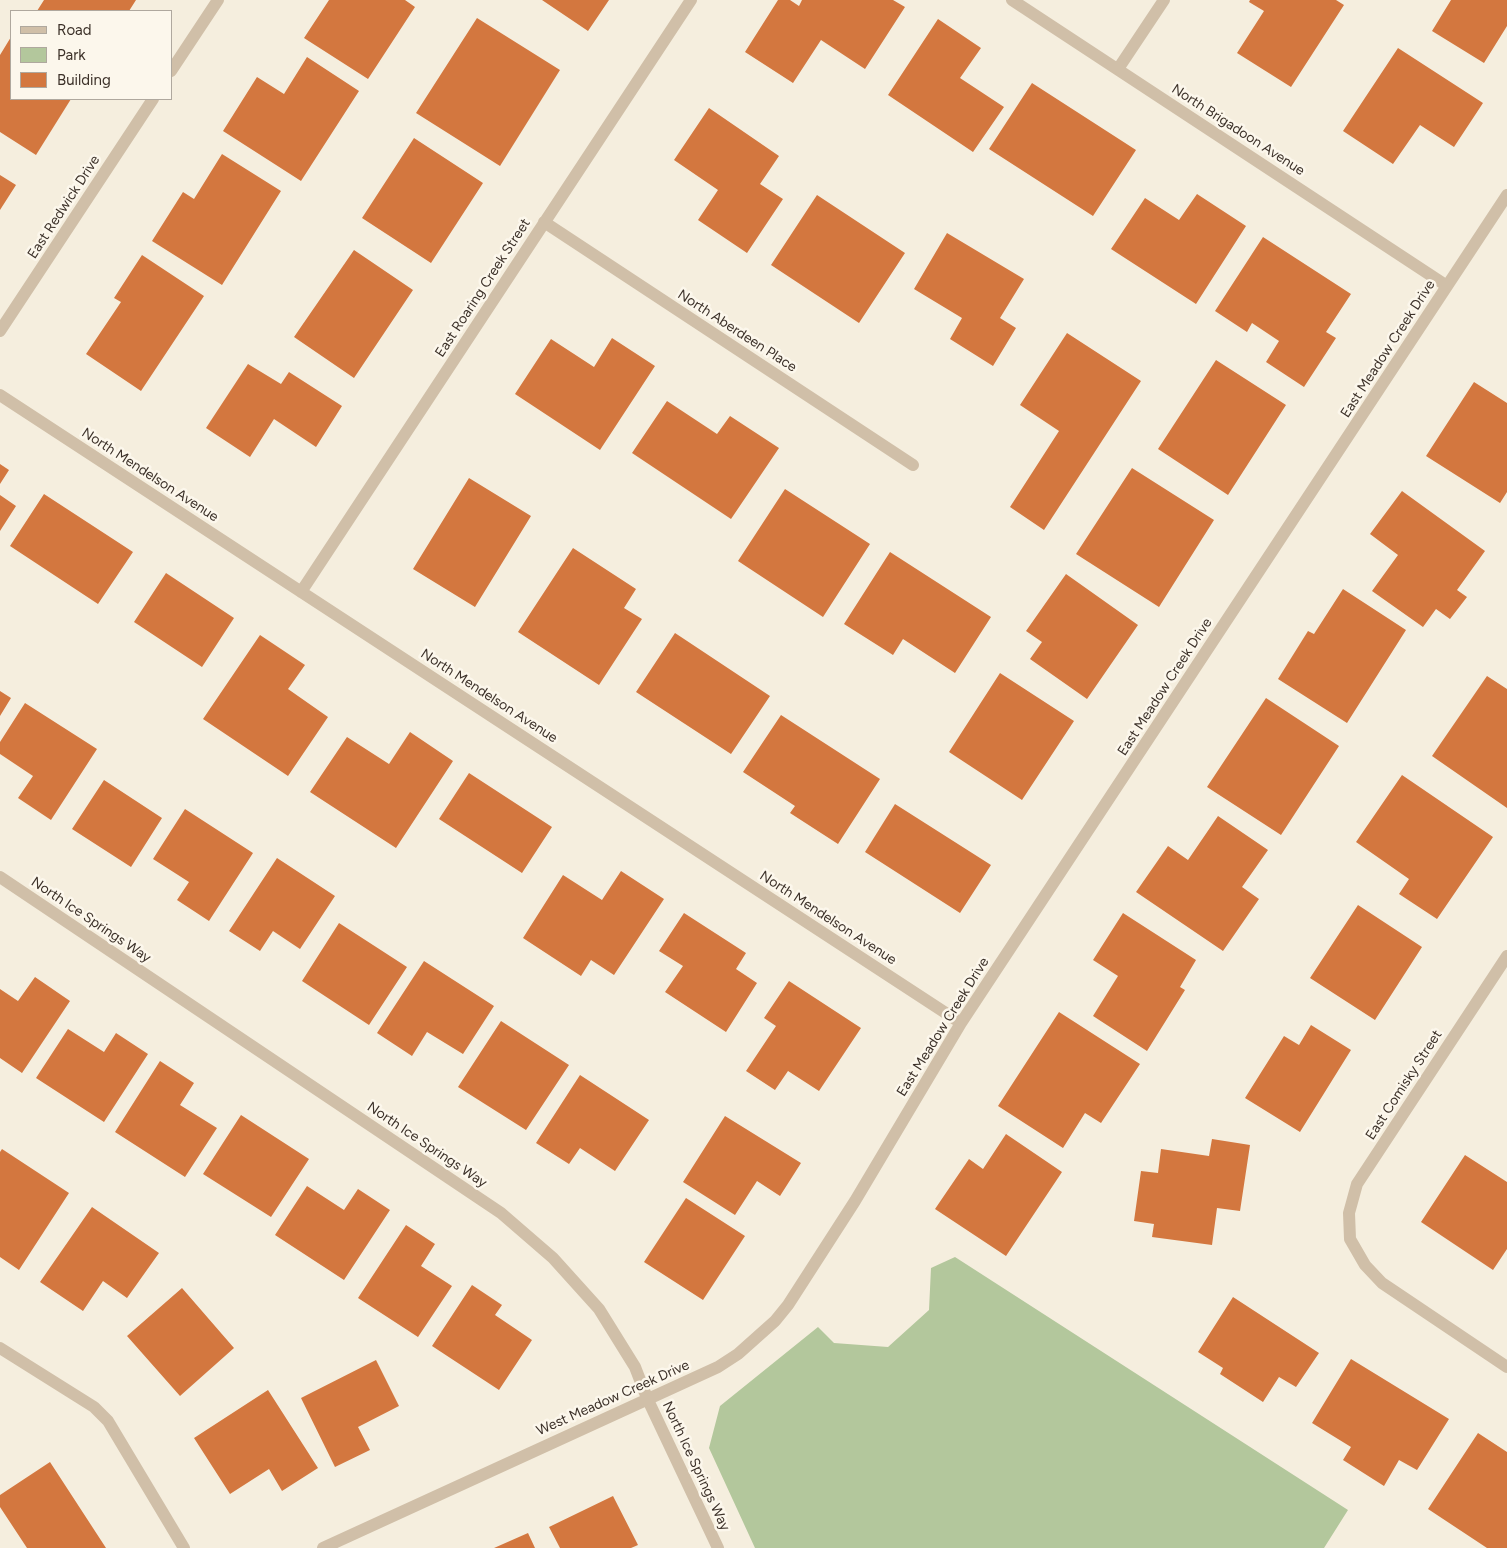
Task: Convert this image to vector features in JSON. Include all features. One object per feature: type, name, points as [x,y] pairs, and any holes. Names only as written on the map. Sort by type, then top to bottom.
[{"type":"street","points":[[172,69],[218,0]]},
{"type":"street","name":"East Roaring Creek Street","points":[[301,592],[691,0]]},
{"type":"street","name":"North Brigadoon Avenue","points":[[1012,0],[1447,286]]},
{"type":"street","points":[[1118,69],[1164,0]]},
{"type":"street","name":"East Redwick Drive","points":[[0,331],[152,100]]},
{"type":"street","name":"East Meadow Creek Drive","points":[[855,1201],[961,1023],[1507,195]]},
{"type":"street","name":"North Aberdeen Place","points":[[544,222],[913,465]]},
{"type":"street","name":"North Mendelson Avenue","points":[[0,395],[961,1023]]},
{"type":"street","name":"North Ice Springs Way","points":[[0,877],[502,1213],[553,1258],[599,1309],[635,1367],[647,1398],[718,1548]]},
{"type":"street","name":"East Comisky Street","points":[[1507,956],[1357,1184],[1349,1213],[1350,1239],[1364,1265],[1382,1284],[1507,1367]]},
{"type":"street","name":"West Meadow Creek Drive","points":[[323,1548],[718,1367],[738,1354],[775,1321],[788,1305],[855,1201]]},
{"type":"street","points":[[0,1348],[94,1408],[108,1421],[184,1548]]},
{"type":"green space","points":[[955,1257],[1348,1510],[1324,1548],[755,1548],[709,1448],[720,1406],[818,1327],[834,1343],[888,1347],[929,1310],[931,1268]]},
{"type":"building","points":[[44,0],[136,0],[130,10],[38,10]]},
{"type":"building","points":[[329,0],[405,0],[415,7],[368,79],[304,38]]},
{"type":"building","points":[[542,0],[609,0],[588,31]]},
{"type":"building","points":[[778,0],[790,0],[799,6],[802,0],[893,0],[905,7],[865,69],[821,40],[793,83],[745,52]]},
{"type":"building","points":[[1250,0],[1336,0],[1344,5],[1291,87],[1237,53],[1264,11],[1249,2]]},
{"type":"building","points":[[1451,0],[1507,0],[1507,26],[1484,63],[1432,31]]},
{"type":"building","points":[[477,18],[560,70],[500,166],[416,113]]},
{"type":"building","points":[[938,19],[981,48],[960,78],[1004,107],[973,152],[888,95]]},
{"type":"building","points":[[10,39],[10,100],[70,100],[36,155],[0,132],[0,55]]},
{"type":"building","points":[[1398,48],[1483,103],[1454,147],[1420,125],[1393,164],[1343,131]]},
{"type":"building","points":[[307,57],[359,91],[301,181],[223,131],[257,77],[284,94]]},
{"type":"building","points":[[1032,83],[1136,150],[1093,216],[989,149]]},
{"type":"building","points":[[709,108],[779,156],[760,184],[783,199],[747,253],[698,220],[718,190],[674,160]]},
{"type":"building","points":[[414,138],[483,183],[431,263],[362,218]]},
{"type":"building","points":[[222,154],[281,191],[222,285],[152,241],[183,192],[194,199]]},
{"type":"building","points":[[0,175],[16,185],[0,210]]},
{"type":"building","points":[[1197,194],[1246,226],[1196,304],[1111,249],[1145,198],[1179,220]]},
{"type":"building","points":[[817,195],[905,253],[859,323],[771,265]]},
{"type":"building","points":[[947,233],[1024,279],[1000,318],[1016,328],[993,366],[950,339],[962,318],[914,289]]},
{"type":"building","points":[[1263,237],[1351,294],[1326,332],[1336,338],[1304,387],[1266,362],[1279,341],[1252,323],[1247,332],[1215,311]]},
{"type":"building","points":[[354,250],[413,290],[354,378],[294,337]]},
{"type":"building","points":[[142,255],[204,296],[141,391],[86,354],[121,302],[114,298]]},
{"type":"building","points":[[1067,333],[1141,381],[1044,530],[1010,507],[1059,431],[1020,405]]},
{"type":"building","points":[[612,338],[655,366],[600,450],[515,394],[551,339],[594,367]]},
{"type":"building","points":[[1216,360],[1286,405],[1228,495],[1158,449]]},
{"type":"building","points":[[248,364],[281,384],[289,372],[342,406],[316,447],[274,419],[250,457],[206,428]]},
{"type":"building","points":[[1474,382],[1507,403],[1507,492],[1500,503],[1426,456]]},
{"type":"building","points":[[667,401],[717,434],[730,416],[779,448],[731,519],[632,453]]},
{"type":"building","points":[[0,464],[9,470],[0,484]]},
{"type":"building","points":[[1132,468],[1214,520],[1159,607],[1076,554]]},
{"type":"building","points":[[469,478],[531,516],[475,607],[413,569]]},
{"type":"building","points":[[785,489],[870,544],[823,617],[738,561]]},
{"type":"building","points":[[1402,491],[1485,551],[1457,590],[1467,597],[1450,619],[1436,609],[1423,627],[1372,591],[1398,555],[1370,534]]},
{"type":"building","points":[[44,494],[133,552],[98,604],[10,546]]},
{"type":"building","points":[[0,495],[16,506],[0,531]]},
{"type":"building","points":[[573,548],[636,589],[624,608],[642,619],[599,685],[518,632]]},
{"type":"building","points":[[890,552],[991,617],[955,673],[903,639],[893,655],[844,624]]},
{"type":"building","points":[[166,573],[234,618],[202,667],[134,622]]},
{"type":"building","points":[[1066,574],[1138,625],[1087,699],[1030,659],[1042,642],[1026,631]]},
{"type":"building","points":[[1343,589],[1406,630],[1347,723],[1278,679],[1308,631],[1314,634]]},
{"type":"building","points":[[675,633],[770,696],[731,754],[636,692]]},
{"type":"building","points":[[260,635],[305,665],[288,689],[328,717],[288,776],[203,719]]},
{"type":"building","points":[[1000,673],[1074,721],[1022,800],[949,752]]},
{"type":"building","points":[[1487,676],[1507,689],[1507,808],[1432,756]]},
{"type":"building","points":[[0,691],[11,698],[0,716]]},
{"type":"building","points":[[1266,698],[1339,746],[1281,835],[1207,787]]},
{"type":"building","points":[[25,703],[97,749],[51,820],[18,798],[33,776],[0,754],[0,742]]},
{"type":"building","points":[[781,715],[880,779],[838,844],[790,813],[795,806],[743,772]]},
{"type":"building","points":[[410,732],[453,761],[396,848],[310,792],[347,737],[389,764]]},
{"type":"building","points":[[469,773],[552,827],[522,873],[439,819]]},
{"type":"building","points":[[1402,775],[1493,837],[1437,919],[1399,894],[1409,879],[1356,842]]},
{"type":"building","points":[[104,780],[162,818],[131,867],[72,829]]},
{"type":"building","points":[[895,804],[991,865],[960,913],[865,852]]},
{"type":"building","points":[[185,809],[253,853],[209,921],[177,900],[189,882],[153,859]]},
{"type":"building","points":[[1218,816],[1268,850],[1242,887],[1259,899],[1223,951],[1136,892],[1168,846],[1188,860]]},
{"type":"building","points":[[277,858],[335,896],[300,949],[273,931],[260,951],[229,931]]},
{"type":"building","points":[[621,871],[664,899],[614,975],[591,960],[581,976],[523,938],[563,875],[602,900]]},
{"type":"building","points":[[1358,905],[1422,947],[1375,1020],[1310,978]]},
{"type":"building","points":[[684,913],[746,953],[736,969],[757,983],[726,1032],[665,992],[683,966],[659,951]]},
{"type":"building","points":[[1123,913],[1196,960],[1180,987],[1185,990],[1147,1051],[1093,1016],[1118,976],[1093,960]]},
{"type":"building","points":[[339,923],[407,967],[369,1025],[302,981]]},
{"type":"building","points":[[424,961],[494,1006],[463,1054],[427,1032],[412,1056],[377,1033]]},
{"type":"building","points":[[35,977],[70,1001],[22,1073],[0,1058],[0,989],[18,1001]]},
{"type":"building","points":[[789,981],[861,1028],[819,1091],[788,1071],[775,1090],[746,1071],[776,1026],[764,1018]]},
{"type":"building","points":[[1059,1012],[1140,1064],[1101,1123],[1085,1113],[1063,1148],[998,1106]]},
{"type":"building","points":[[501,1021],[569,1065],[526,1130],[458,1087]]},
{"type":"building","points":[[1311,1025],[1351,1050],[1300,1132],[1245,1098],[1284,1036],[1299,1045]]},
{"type":"building","points":[[68,1029],[104,1052],[116,1033],[148,1054],[104,1122],[36,1078]]},
{"type":"building","points":[[160,1061],[194,1083],[180,1105],[217,1128],[185,1177],[115,1132]]},
{"type":"building","points":[[580,1075],[649,1120],[615,1171],[580,1148],[569,1164],[536,1143]]},
{"type":"building","points":[[241,1115],[309,1159],[271,1217],[203,1174]]},
{"type":"building","points":[[725,1116],[801,1163],[780,1196],[757,1181],[735,1215],[683,1182]]},
{"type":"building","points":[[1006,1134],[1062,1172],[1006,1256],[935,1209],[969,1159],[983,1169]]},
{"type":"building","points":[[1212,1139],[1250,1145],[1240,1211],[1217,1208],[1212,1245],[1152,1237],[1154,1224],[1134,1221],[1141,1171],[1158,1173],[1161,1149],[1209,1156]]},
{"type":"building","points":[[2,1149],[69,1193],[19,1270],[0,1257],[0,1152]]},
{"type":"building","points":[[1465,1155],[1507,1182],[1507,1249],[1493,1270],[1421,1222]]},
{"type":"building","points":[[307,1186],[344,1210],[358,1189],[390,1210],[344,1280],[275,1235]]},
{"type":"building","points":[[686,1198],[745,1236],[703,1300],[644,1262]]},
{"type":"building","points":[[92,1207],[159,1253],[127,1298],[103,1281],[83,1311],[40,1282]]},
{"type":"building","points":[[406,1225],[435,1244],[421,1266],[452,1286],[418,1337],[358,1298]]},
{"type":"building","points":[[472,1285],[502,1305],[495,1315],[532,1340],[499,1390],[432,1346]]},
{"type":"building","points":[[182,1288],[234,1348],[180,1396],[127,1336]]},
{"type":"building","points":[[1233,1297],[1319,1353],[1296,1387],[1279,1377],[1263,1402],[1220,1374],[1223,1368],[1198,1352]]},
{"type":"building","points":[[1351,1359],[1449,1419],[1417,1470],[1399,1460],[1384,1486],[1343,1460],[1351,1447],[1312,1423]]},
{"type":"building","points":[[376,1360],[399,1406],[358,1427],[370,1450],[335,1467],[301,1398]]},
{"type":"building","points":[[268,1390],[318,1468],[282,1491],[269,1469],[230,1494],[194,1438]]},
{"type":"building","points":[[1478,1433],[1507,1452],[1507,1548],[1487,1548],[1428,1509]]},
{"type":"building","points":[[50,1462],[106,1548],[27,1548],[0,1507],[0,1495]]},
{"type":"building","points":[[613,1496],[638,1545],[631,1548],[560,1548],[549,1527]]},
{"type":"building","points":[[528,1533],[535,1548],[494,1548]]}]
